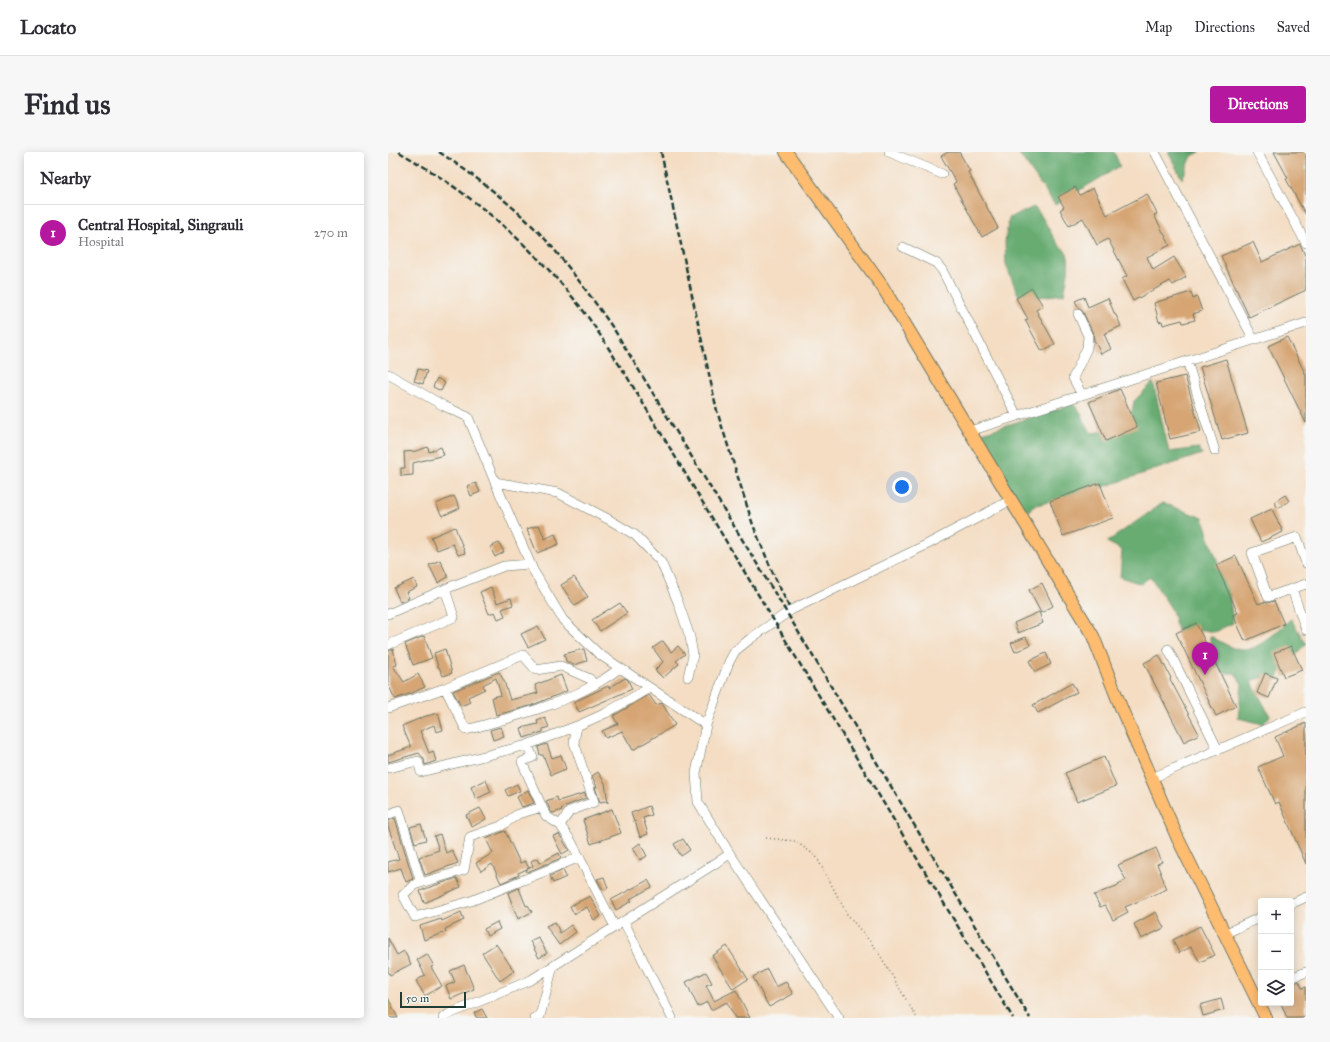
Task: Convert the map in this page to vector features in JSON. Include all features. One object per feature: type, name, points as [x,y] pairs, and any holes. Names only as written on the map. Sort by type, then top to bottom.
[{"type":"main road","points":[[786,152],[882,286],[1093,636],[1122,710],[1178,839],[1224,934],[1257,991],[1266,1018]]},
{"type":"street","points":[[889,152],[942,174]]},
{"type":"street","points":[[1155,152],[1254,340]]},
{"type":"street","points":[[1257,152],[1306,243]]},
{"type":"street","points":[[903,247],[936,263],[942,270],[1017,416]]},
{"type":"street","points":[[1078,314],[1088,336],[1087,348],[1073,378],[1082,394]]},
{"type":"street","points":[[970,431],[1187,361],[1305,326]]},
{"type":"street","points":[[1187,361],[1215,451]]},
{"type":"street","points":[[388,374],[444,406],[468,417],[530,564],[563,620],[599,654],[706,725]]},
{"type":"street","points":[[495,482],[558,493],[635,535],[660,562],[678,602],[690,637],[693,655],[688,677]]},
{"type":"street","points":[[839,1018],[730,854],[698,802],[696,773],[706,725],[729,662],[735,651],[750,639],[790,610],[928,544],[1011,500]]},
{"type":"street","points":[[1306,563],[1297,537],[1252,553],[1268,597],[1306,584]]},
{"type":"street","points":[[388,614],[445,589],[504,566],[530,564]]},
{"type":"street","points":[[388,645],[454,617],[445,589]]},
{"type":"street","points":[[1292,589],[1306,630]]},
{"type":"street","points":[[1168,649],[1218,750]]},
{"type":"street","points":[[388,708],[445,688],[523,655],[536,670],[561,666],[590,679],[593,685]]},
{"type":"street","points":[[445,688],[466,730],[506,719],[556,702],[593,685],[620,668]]},
{"type":"street","points":[[389,768],[418,761],[421,772],[527,744],[577,726],[606,713],[649,688]]},
{"type":"street","points":[[1152,778],[1306,712]]},
{"type":"street","points":[[560,825],[570,811],[594,802],[574,742],[577,726]]},
{"type":"street","points":[[527,744],[533,757],[522,762],[546,816],[560,825],[571,841],[672,1018]]},
{"type":"street","points":[[539,808],[518,814],[501,826],[470,837],[464,870],[414,885],[403,895],[415,917],[471,901],[580,857]]},
{"type":"street","points":[[388,815],[399,810],[421,883]]},
{"type":"street","points":[[443,1018],[449,1014],[530,980],[730,854]]},
{"type":"street","points":[[1294,903],[1306,898]]},
{"type":"street","points":[[1224,934],[1258,918]]},
{"type":"street","points":[[535,1018],[540,1016],[553,966]]},
{"type":"street","points":[[1294,977],[1306,972]]},
{"type":"path","points":[[766,838],[795,841],[816,856],[847,914],[877,950],[917,1018]]},
{"type":"green space","points":[[1018,152],[1114,152],[1120,166],[1055,205]]},
{"type":"green space","points":[[1168,152],[1200,152],[1192,156],[1182,179]]},
{"type":"green space","points":[[1034,207],[1058,244],[1067,253],[1068,274],[1064,294],[1020,299],[1006,265],[1005,242],[1009,218]]},
{"type":"green space","points":[[1153,382],[1169,452],[1199,448],[1202,454],[1088,492],[1032,506],[1027,516],[979,434],[1073,404],[1079,410],[1091,433],[1129,428],[1134,401]]},
{"type":"green space","points":[[1163,503],[1203,518],[1229,592],[1233,623],[1214,632],[1198,629],[1179,637],[1172,610],[1150,576],[1142,584],[1120,577],[1122,550],[1107,542]]},
{"type":"green space","points":[[1291,619],[1306,644],[1297,653],[1291,671],[1284,663],[1277,680],[1264,677],[1251,681],[1270,716],[1263,724],[1238,718],[1242,684],[1235,673],[1223,673],[1211,658],[1210,636],[1234,648],[1242,650],[1248,649],[1255,647],[1268,639]]},
{"type":"building","points":[[948,152],[959,152],[998,228],[982,237],[953,184],[956,182],[941,156]]},
{"type":"building","points":[[1274,152],[1306,152],[1306,215],[1286,179],[1288,178]]},
{"type":"building","points":[[1075,187],[1080,195],[1093,188],[1107,215],[1147,194],[1157,214],[1154,215],[1170,245],[1147,257],[1153,270],[1174,257],[1186,277],[1173,285],[1170,281],[1133,301],[1122,279],[1127,276],[1108,239],[1097,245],[1083,218],[1069,226],[1060,210],[1064,207],[1058,197]]},
{"type":"building","points":[[1253,242],[1262,262],[1300,244],[1306,257],[1306,290],[1249,317],[1221,256]]},
{"type":"building","points":[[1032,288],[1043,306],[1036,310],[1055,344],[1042,351],[1025,320],[1028,319],[1016,298]]},
{"type":"building","points":[[1191,292],[1193,299],[1197,297],[1202,311],[1193,314],[1195,320],[1183,323],[1182,320],[1163,325],[1162,321],[1159,322],[1154,303]]},
{"type":"building","points":[[1084,297],[1088,307],[1108,298],[1121,326],[1104,334],[1111,349],[1101,354],[1083,312],[1075,301]]},
{"type":"building","points":[[1287,337],[1306,375],[1306,423],[1268,346]]},
{"type":"building","points":[[1226,359],[1248,433],[1222,440],[1200,367]]},
{"type":"building","points":[[418,369],[427,371],[423,384],[414,381]]},
{"type":"building","points":[[1185,376],[1201,432],[1170,439],[1156,383]]},
{"type":"building","points":[[437,378],[445,383],[441,391],[433,387]]},
{"type":"building","points":[[1120,389],[1137,427],[1106,441],[1089,402]]},
{"type":"building","points":[[428,447],[429,452],[441,447],[444,455],[413,463],[413,475],[401,476],[401,468],[405,468],[404,452],[416,451]]},
{"type":"building","points":[[476,483],[480,492],[471,496],[467,486]]},
{"type":"building","points":[[1100,483],[1113,518],[1063,536],[1050,501]]},
{"type":"building","points":[[1285,495],[1289,501],[1278,508],[1274,502]]},
{"type":"building","points":[[454,496],[460,508],[442,516],[436,504]]},
{"type":"building","points":[[1272,509],[1283,532],[1261,542],[1250,519]]},
{"type":"building","points":[[539,525],[545,539],[555,534],[559,544],[537,553],[527,529]]},
{"type":"building","points":[[455,527],[465,553],[458,555],[453,544],[437,550],[431,537]]},
{"type":"building","points":[[499,543],[504,552],[495,557],[490,547]]},
{"type":"building","points":[[1236,556],[1258,604],[1274,601],[1284,624],[1245,641],[1233,615],[1238,613],[1216,565]]},
{"type":"building","points":[[440,560],[448,577],[438,583],[429,565]]},
{"type":"building","points":[[574,577],[588,597],[575,606],[561,585]]},
{"type":"building","points":[[414,579],[417,587],[406,592],[409,598],[400,602],[394,588]]},
{"type":"building","points":[[1042,583],[1053,606],[1041,613],[1029,590]]},
{"type":"building","points":[[491,587],[497,603],[511,598],[513,605],[502,609],[505,616],[498,619],[495,612],[489,614],[480,592]]},
{"type":"building","points":[[620,603],[627,613],[600,631],[592,620]]},
{"type":"building","points":[[1039,612],[1043,623],[1018,633],[1014,623]]},
{"type":"building","points":[[1196,623],[1236,706],[1216,716],[1176,633]]},
{"type":"building","points":[[538,626],[545,639],[528,647],[521,634]]},
{"type":"building","points":[[424,636],[432,658],[413,665],[405,644]]},
{"type":"building","points":[[1026,637],[1030,645],[1015,652],[1011,643]]},
{"type":"building","points":[[663,641],[671,652],[678,646],[685,654],[676,661],[679,664],[663,678],[655,670],[663,662],[653,648]]},
{"type":"building","points":[[1291,646],[1302,670],[1284,677],[1274,653]]},
{"type":"building","points":[[393,649],[397,665],[393,666],[404,682],[418,674],[425,687],[395,699],[388,684],[388,651]]},
{"type":"building","points":[[445,649],[452,673],[443,676],[438,667],[434,653]]},
{"type":"building","points":[[584,649],[587,661],[573,665],[566,661],[564,654]]},
{"type":"building","points":[[1046,653],[1051,664],[1035,672],[1029,661]]},
{"type":"building","points":[[1159,655],[1199,734],[1184,742],[1144,663]]},
{"type":"building","points":[[499,672],[504,681],[510,700],[538,693],[535,685],[561,675],[567,691],[530,706],[496,715],[492,697],[501,695],[496,678],[483,685],[485,689],[468,697],[470,702],[461,706],[453,691]]},
{"type":"building","points":[[1265,673],[1277,678],[1269,698],[1257,693]]},
{"type":"building","points":[[625,678],[628,680],[632,689],[579,712],[574,702],[608,686],[609,688]]},
{"type":"building","points":[[1072,683],[1077,692],[1038,713],[1033,705]]},
{"type":"building","points":[[649,695],[656,705],[662,703],[675,725],[633,750],[622,731],[606,738],[602,731],[618,724],[613,716]]},
{"type":"building","points":[[438,713],[443,730],[436,732],[434,725],[420,731],[429,753],[433,751],[436,761],[425,765],[424,759],[419,753],[388,762],[388,755],[411,747],[402,726],[423,717]]},
{"type":"building","points":[[545,718],[549,727],[543,729],[543,732],[524,738],[521,728],[538,724],[537,721]]},
{"type":"building","points":[[1306,723],[1306,864],[1279,802],[1275,804],[1258,767],[1283,756],[1275,737]]},
{"type":"building","points":[[501,727],[504,736],[493,740],[490,730]]},
{"type":"building","points":[[547,744],[552,758],[561,755],[566,769],[551,775],[543,755],[540,755],[538,747]]},
{"type":"building","points":[[1104,757],[1116,786],[1077,802],[1065,773]]},
{"type":"building","points":[[598,772],[605,783],[608,803],[606,801],[600,802],[595,787],[597,787],[592,776]]},
{"type":"building","points":[[486,780],[491,792],[476,799],[471,787]]},
{"type":"building","points":[[517,784],[520,791],[508,796],[505,790]]},
{"type":"building","points":[[528,790],[534,803],[522,807],[517,797]]},
{"type":"building","points":[[585,793],[586,798],[553,813],[551,812],[546,801],[557,797],[558,801]]},
{"type":"building","points":[[649,806],[652,815],[643,818],[648,834],[640,837],[631,813]]},
{"type":"building","points":[[480,808],[486,819],[472,827],[466,815]]},
{"type":"building","points":[[612,809],[621,833],[591,844],[583,820]]},
{"type":"building","points":[[395,818],[413,879],[406,882],[401,868],[388,872],[388,862],[399,859],[388,826],[388,821]]},
{"type":"building","points":[[421,824],[426,840],[415,843],[410,827]]},
{"type":"building","points":[[505,831],[520,863],[525,861],[529,868],[518,873],[519,875],[501,883],[492,864],[481,871],[476,863],[493,853],[486,839]]},
{"type":"building","points":[[440,834],[446,853],[452,850],[458,863],[425,875],[419,857],[439,850],[434,836]]},
{"type":"building","points":[[559,834],[569,850],[562,854],[553,836]]},
{"type":"building","points":[[683,839],[690,850],[681,856],[674,844]]},
{"type":"building","points":[[640,843],[647,856],[640,860],[633,848]]},
{"type":"building","points":[[1156,848],[1162,862],[1157,864],[1167,889],[1125,907],[1128,912],[1113,920],[1105,905],[1100,907],[1094,895],[1119,885],[1118,884],[1126,880],[1118,865]]},
{"type":"building","points":[[559,853],[561,858],[527,872],[526,870],[533,866],[531,861],[538,858],[540,863]]},
{"type":"building","points":[[563,870],[566,877],[553,883],[550,876]]},
{"type":"building","points":[[604,877],[608,888],[603,890],[597,879]]},
{"type":"building","points":[[457,878],[461,887],[424,903],[420,891]]},
{"type":"building","points":[[648,880],[652,887],[630,899],[632,901],[616,910],[611,900]]},
{"type":"building","points":[[519,888],[526,906],[528,905],[532,912],[518,919],[508,893]]},
{"type":"building","points":[[590,896],[601,916],[594,920],[587,907],[574,914],[570,906]]},
{"type":"building","points":[[461,912],[464,920],[445,929],[446,932],[424,940],[420,926],[441,919],[442,921]]},
{"type":"building","points":[[1156,912],[1164,928],[1141,939],[1134,924]]},
{"type":"building","points":[[497,922],[500,929],[487,936],[484,929]]},
{"type":"building","points":[[555,922],[560,933],[571,925],[576,932],[559,945],[546,926]]},
{"type":"building","points":[[1200,926],[1215,955],[1200,962],[1191,947],[1179,953],[1173,940]]},
{"type":"building","points":[[538,937],[547,953],[539,958],[530,941]]},
{"type":"building","points":[[388,938],[397,955],[404,951],[411,964],[390,975],[388,971]]},
{"type":"building","points":[[496,944],[514,971],[500,981],[482,953]]},
{"type":"building","points":[[727,946],[748,979],[733,989],[712,956]]},
{"type":"building","points":[[427,954],[434,966],[431,967],[442,986],[425,996],[416,981],[425,975],[417,960]]},
{"type":"building","points":[[464,965],[474,989],[451,999],[446,986],[455,982],[450,971]]},
{"type":"building","points":[[767,969],[776,987],[786,982],[793,994],[769,1007],[753,977]]},
{"type":"building","points":[[706,972],[712,983],[706,985],[714,1001],[736,990],[750,1018],[735,1018],[727,1002],[711,1010],[707,1002],[698,1007],[686,982]]},
{"type":"building","points":[[1299,981],[1302,988],[1306,987],[1306,1018],[1287,1018],[1282,1006],[1294,1006],[1294,984]]},
{"type":"building","points":[[388,998],[398,1018],[388,1018]]},
{"type":"building","points":[[1221,999],[1224,1010],[1203,1016],[1200,1005]]},
{"type":"building","points":[[482,1009],[487,1018],[477,1018],[474,1013]]},
{"type":"railway","points":[[399,152],[451,184],[475,202],[521,242],[563,286],[588,317],[626,375],[1013,1018]]},
{"type":"railway","points":[[439,152],[470,173],[514,208],[541,234],[577,279],[615,331],[787,613],[1030,1018]]},
{"type":"railway","points":[[661,152],[717,411],[753,525],[790,609]]},
{"type":"place","name":"Central Hospital, Singrauli","points":[[1205,675]]}]
